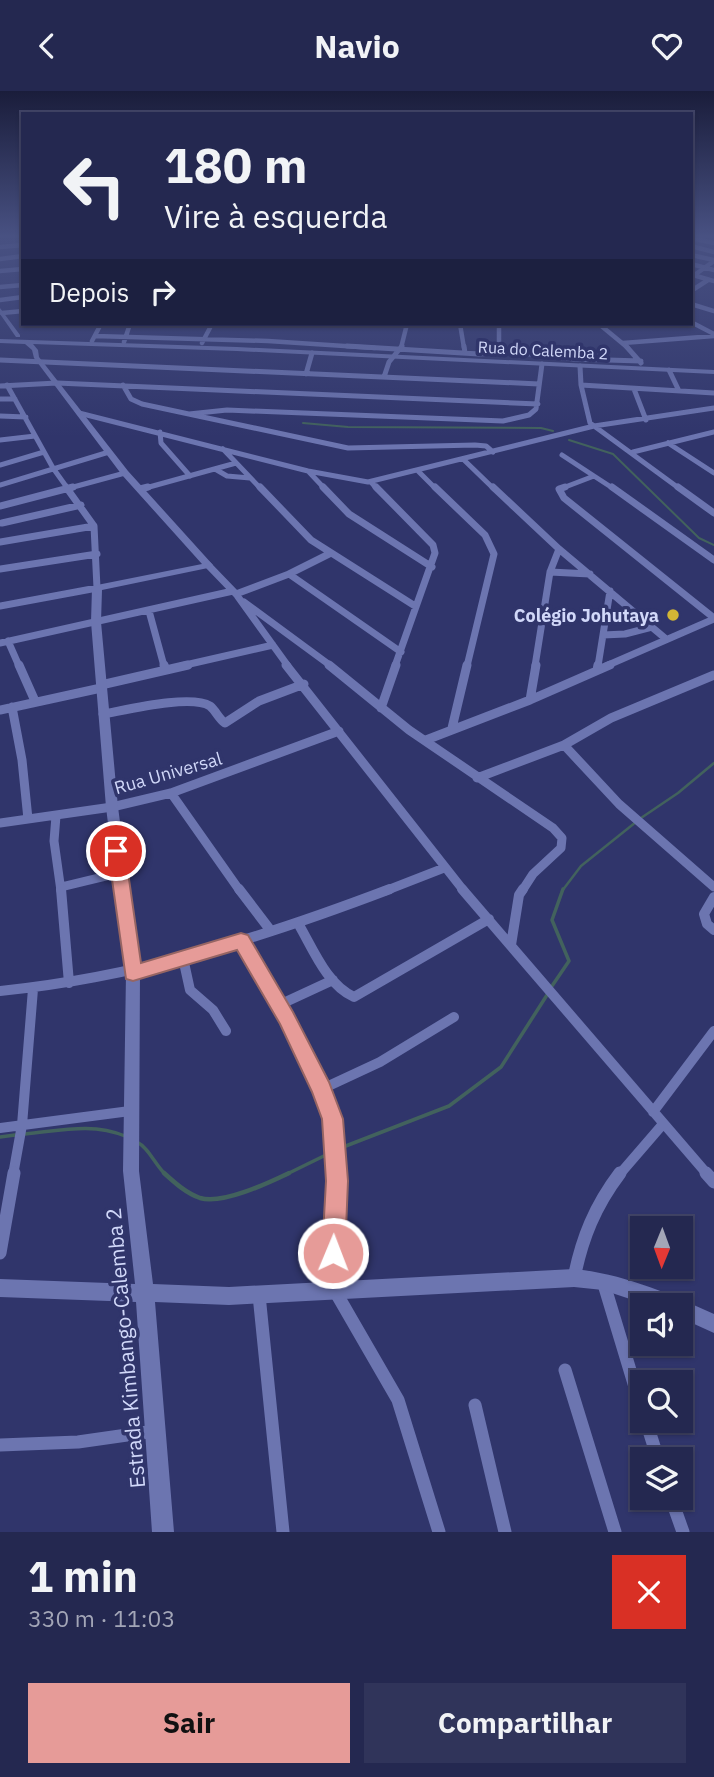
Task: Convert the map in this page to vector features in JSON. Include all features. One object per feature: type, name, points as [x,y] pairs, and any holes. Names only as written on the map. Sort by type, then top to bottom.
[{"type":"main road","points":[[1,311],[18,336]]},
{"type":"main road","points":[[1,333],[8,323]]},
{"type":"main road","name":"Rua do Calemba 2","points":[[1,333],[77,343],[125,341],[202,344],[312,353],[714,372]]},
{"type":"main road","points":[[35,350],[49,340]]},
{"type":"main road","name":"Rua do Calemba 2","points":[[0,341],[49,340]]},
{"type":"main road","points":[[27,342],[35,350],[38,361],[125,473],[208,565]]},
{"type":"main road","points":[[130,1117],[133,973],[119,873],[103,714],[96,622],[97,588],[208,565]]},
{"type":"main road","name":"Estrada Kimbango-Calemba 2","points":[[130,1117],[131,1159],[145,1294],[163,1532]]},
{"type":"main road","points":[[0,1288],[259,1295],[323,1289],[335,1291],[574,1278],[603,1282],[636,1293]]},
{"type":"main road","points":[[693,1314],[714,1324]]},
{"type":"street","points":[[693,305],[714,311]]},
{"type":"street","points":[[1,311],[21,311]]},
{"type":"street","points":[[693,323],[714,335]]},
{"type":"street","points":[[699,326],[707,324]]},
{"type":"street","points":[[90,343],[100,326]]},
{"type":"street","points":[[95,336],[125,341],[129,326]]},
{"type":"street","points":[[211,326],[202,344],[499,352],[640,361]]},
{"type":"street","points":[[384,377],[389,362],[401,349],[407,326]]},
{"type":"street","points":[[460,326],[465,353]]},
{"type":"street","points":[[499,326],[499,352]]},
{"type":"street","points":[[602,326],[623,343],[646,369]]},
{"type":"street","points":[[623,343],[714,335]]},
{"type":"street","points":[[306,374],[312,353]]},
{"type":"street","points":[[0,361],[540,384]]},
{"type":"street","points":[[189,414],[227,410],[494,422],[529,415],[538,404],[542,364]]},
{"type":"street","points":[[580,366],[587,417],[594,426],[714,513]]},
{"type":"street","points":[[669,370],[679,391]]},
{"type":"street","points":[[3,385],[57,383],[538,404]]},
{"type":"street","points":[[0,606],[97,588],[97,554],[93,526],[52,468],[26,417],[3,385]]},
{"type":"street","points":[[581,385],[714,393]]},
{"type":"street","points":[[123,386],[134,401],[348,448],[475,445],[486,446],[493,452]]},
{"type":"street","points":[[634,389],[646,420]]},
{"type":"street","points":[[691,392],[707,406]]},
{"type":"street","points":[[0,399],[15,399]]},
{"type":"street","points":[[79,413],[307,471],[371,482],[594,426],[646,420],[707,406]]},
{"type":"street","points":[[0,416],[26,417]]},
{"type":"street","points":[[160,432],[161,443],[190,476]]},
{"type":"street","points":[[633,452],[714,432]]},
{"type":"street","points":[[705,434],[714,439]]},
{"type":"street","points":[[0,440],[35,436]]},
{"type":"street","points":[[668,443],[714,473]]},
{"type":"street","points":[[222,448],[311,540],[329,554],[415,605]]},
{"type":"street","points":[[0,465],[44,452]]},
{"type":"street","points":[[0,485],[108,452]]},
{"type":"street","points":[[562,455],[634,500],[714,560]]},
{"type":"street","points":[[463,459],[559,549],[666,639]]},
{"type":"street","points":[[140,489],[236,463]]},
{"type":"street","points":[[215,469],[228,476],[250,478]]},
{"type":"street","points":[[307,471],[349,514],[432,566]]},
{"type":"street","points":[[418,471],[485,535],[494,554],[452,729]]},
{"type":"street","points":[[0,506],[125,473]]},
{"type":"street","points":[[426,740],[530,701],[714,618],[559,493],[559,489],[594,476]]},
{"type":"street","points":[[371,482],[433,545],[435,552],[381,708]]},
{"type":"street","points":[[17,539],[5,531],[1,522],[80,505]]},
{"type":"street","points":[[0,542],[93,526]]},
{"type":"street","points":[[530,701],[550,572],[559,549]]},
{"type":"street","points":[[0,569],[97,554]]},
{"type":"street","points":[[35,701],[4,642],[236,595],[289,575],[329,554]]},
{"type":"street","points":[[208,565],[236,595],[258,628],[444,868],[714,1182]]},
{"type":"street","points":[[550,572],[590,574]]},
{"type":"street","points":[[289,575],[401,652]]},
{"type":"street","points":[[597,670],[610,591]]},
{"type":"street","points":[[236,595],[381,708],[477,778],[554,828],[562,838],[561,848],[533,874],[519,895],[511,945]]},
{"type":"street","points":[[149,611],[165,670]]},
{"type":"street","points":[[258,628],[273,623]]},
{"type":"street","points":[[603,635],[625,634],[652,627]]},
{"type":"street","points":[[0,711],[272,645]]},
{"type":"street","points":[[477,778],[565,745],[611,718],[714,675]]},
{"type":"street","points":[[103,714],[202,703],[208,705],[219,720],[225,723],[259,701],[304,684]]},
{"type":"street","points":[[12,707],[22,760],[28,819]]},
{"type":"street","name":"Rua Universal","points":[[0,823],[112,807],[172,793],[339,731]]},
{"type":"street","points":[[565,745],[638,820],[714,887]]},
{"type":"street","points":[[172,793],[220,865],[271,931]]},
{"type":"street","points":[[56,816],[54,841],[61,887],[69,983]]},
{"type":"street","points":[[0,991],[33,989],[133,973],[299,925],[444,868]]},
{"type":"street","points":[[61,887],[119,873]]},
{"type":"street","points":[[714,897],[704,914],[707,924],[714,930]]},
{"type":"street","points":[[299,925],[332,980],[344,994],[359,995],[412,961],[489,919]]},
{"type":"street","points":[[241,941],[279,1005],[322,1089],[332,1119],[336,1150],[337,1181],[332,1234],[335,1291],[398,1400],[439,1532]]},
{"type":"street","points":[[183,957],[190,990],[213,1010],[226,1031]]},
{"type":"street","points":[[279,1005],[332,980]]},
{"type":"street","points":[[0,1253],[22,1125],[33,989]]},
{"type":"street","points":[[322,1089],[380,1062],[454,1017]]},
{"type":"street","points":[[653,1112],[714,1031]]},
{"type":"street","points":[[0,1128],[130,1117]]},
{"type":"street","points":[[574,1278],[584,1235],[601,1203],[633,1155],[663,1124]]},
{"type":"street","points":[[603,1282],[630,1371]]},
{"type":"street","points":[[259,1295],[283,1532]]},
{"type":"street","points":[[565,1370],[615,1532]]},
{"type":"street","points":[[475,1405],[505,1532]]},
{"type":"street","points":[[0,1445],[78,1442],[156,1431]]},
{"type":"street","points":[[675,1510],[683,1532]]},
{"type":"waterway","points":[[303,423],[348,427],[541,428],[553,431]]},
{"type":"waterway","points":[[569,440],[613,454],[699,538],[714,545]]},
{"type":"waterway","points":[[641,818],[678,793],[714,763]]},
{"type":"waterway","points":[[563,890],[581,866],[636,822]]},
{"type":"waterway","points":[[552,986],[569,961],[552,920],[563,890]]},
{"type":"waterway","points":[[338,1149],[449,1106],[501,1067],[547,995]]},
{"type":"waterway","points":[[25,1134],[88,1128],[125,1136]]},
{"type":"waterway","points":[[0,1137],[15,1135]]},
{"type":"waterway","points":[[137,1142],[165,1174]]},
{"type":"waterway","points":[[285,1175],[332,1152]]},
{"type":"waterway","points":[[165,1174],[190,1193],[209,1199],[245,1192],[289,1173]]},
{"type":"place","name":"Colégio Johutaya","points":[[673,615]]},
{"type":"route","points":[[116,851],[133,973],[241,941],[286,1018],[322,1089],[332,1119],[337,1181],[333,1253]]}]
